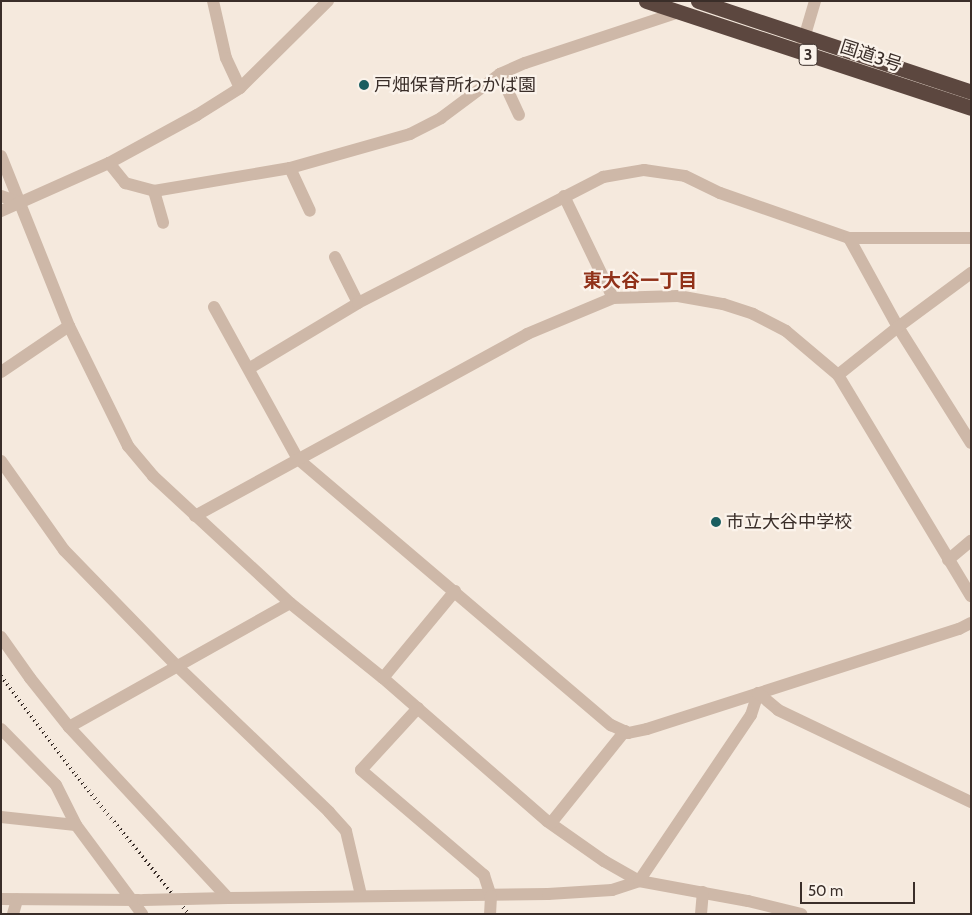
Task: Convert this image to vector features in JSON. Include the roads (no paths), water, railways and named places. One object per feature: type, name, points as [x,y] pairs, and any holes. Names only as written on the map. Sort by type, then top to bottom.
[{"type":"highway","name":"国道3号","points":[[646,1],[971,108]]},
{"type":"highway","name":"国道3号","points":[[698,1],[971,92]]},
{"type":"street","points":[[212,1],[226,58],[240,88]]},
{"type":"street","points":[[1,210],[109,163],[197,115],[240,88],[328,1]]},
{"type":"street","points":[[799,52],[815,1]]},
{"type":"street","points":[[109,163],[125,183],[154,191],[290,168],[410,134],[441,118],[500,74],[525,63],[679,12]]},
{"type":"street","points":[[500,74],[519,115]]},
{"type":"street","points":[[1,156],[69,326],[128,446],[153,476],[290,603],[383,678],[551,823],[604,861],[639,880],[801,914]]},
{"type":"street","points":[[290,168],[310,211]]},
{"type":"street","points":[[250,368],[358,303],[603,177],[644,170],[685,176],[720,193],[849,238],[971,238]]},
{"type":"street","points":[[154,191],[163,223]]},
{"type":"street","points":[[1,196],[18,202]]},
{"type":"street","points":[[564,196],[613,298]]},
{"type":"street","points":[[849,238],[898,327],[971,443]]},
{"type":"street","points":[[335,256],[358,303]]},
{"type":"street","points":[[838,375],[898,327],[971,273]]},
{"type":"street","points":[[196,516],[526,334],[613,298],[678,296],[730,306],[753,314],[786,331],[838,375],[971,596]]},
{"type":"street","points":[[214,307],[250,368],[298,459],[611,725],[628,733],[647,729],[959,629],[971,623]]},
{"type":"street","points":[[1,372],[69,326]]},
{"type":"street","points":[[1,461],[64,550],[176,666],[329,812],[346,831],[361,895]]},
{"type":"street","points":[[948,560],[971,541]]},
{"type":"street","points":[[383,678],[455,592]]},
{"type":"street","points":[[69,727],[290,603]]},
{"type":"street","points":[[1,637],[30,678],[69,727],[228,898]]},
{"type":"street","points":[[758,693],[778,710],[971,802]]},
{"type":"street","points":[[1,899],[139,900],[361,895],[491,896],[612,890],[639,880],[751,715],[758,693]]},
{"type":"street","points":[[418,708],[361,770],[484,875],[491,896],[490,914]]},
{"type":"street","points":[[1,729],[56,785],[76,825],[139,900],[142,914]]},
{"type":"street","points":[[551,823],[625,731]]},
{"type":"street","points":[[1,816],[76,825]]},
{"type":"street","points":[[701,914],[703,892]]},
{"type":"street","points":[[13,914],[17,900]]},
{"type":"railway","points":[[1,676],[76,775],[189,914]]},
{"type":"place","name":"戸畑保育所わかば園","points":[[364,85]]},
{"type":"place","name":"市立大谷中学校","points":[[716,522]]},
{"type":"district","name":"東大谷一丁目","points":[[640,281]]}]
